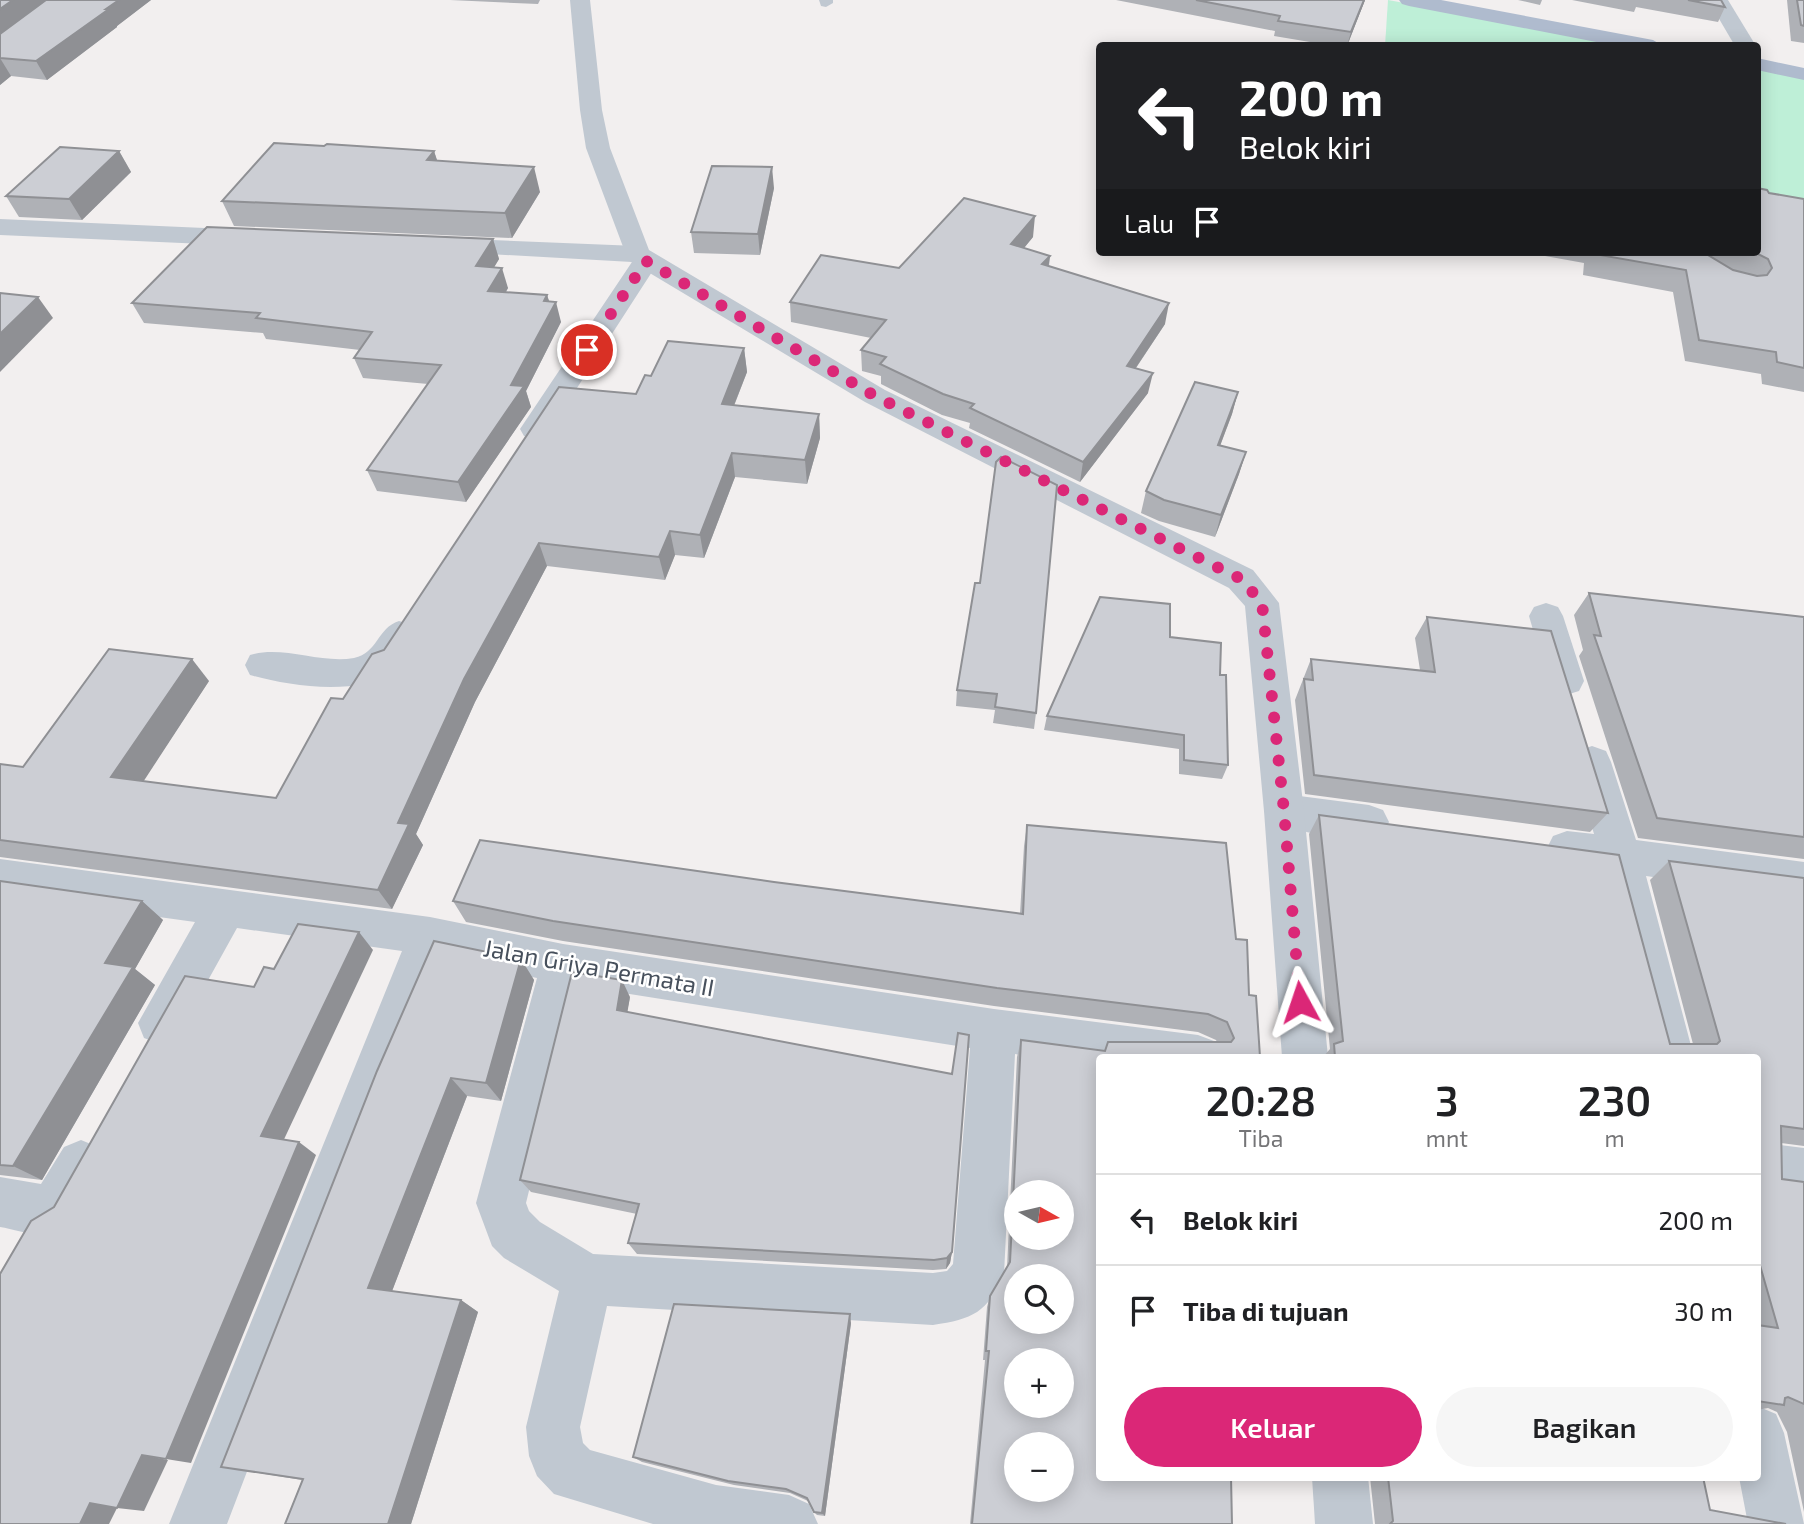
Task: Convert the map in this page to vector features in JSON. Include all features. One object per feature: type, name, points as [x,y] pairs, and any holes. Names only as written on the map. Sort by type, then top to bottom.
[{"type":"main road","points":[[1419,1],[1632,42]]},
{"type":"main road","points":[[1761,65],[1804,74]]},
{"type":"street","points":[[580,0],[591,110],[598,148],[642,258]]},
{"type":"street","points":[[1718,0],[1743,42]]},
{"type":"street","points":[[0,227],[277,239]]},
{"type":"street","points":[[416,245],[642,258],[875,396],[1241,579],[1262,603],[1284,811],[1305,1054]]},
{"type":"street","points":[[517,456],[642,258]]},
{"type":"street","points":[[263,665],[337,673],[358,671],[381,661],[419,604]]},
{"type":"street","points":[[1546,617],[1620,855],[1670,1054]]},
{"type":"street","points":[[1284,811],[1405,827]]},
{"type":"street","points":[[1526,843],[1804,880]]},
{"type":"street","name":"Jalan Griya Permata II","points":[[0,877],[430,936],[562,964],[994,1030],[1175,1054]]},
{"type":"street","points":[[142,1054],[225,909]]},
{"type":"street","points":[[198,1524],[430,936]]},
{"type":"street","points":[[562,964],[501,1203],[510,1228],[522,1240],[587,1279],[933,1299],[961,1295],[978,1274],[994,1030]]},
{"type":"street","points":[[0,1202],[48,1210],[55,1206],[101,1127]]},
{"type":"street","points":[[1761,1167],[1804,1172]]},
{"type":"street","points":[[587,1279],[552,1427],[557,1456],[575,1474],[716,1513],[789,1524]]},
{"type":"street","points":[[1761,1451],[1777,1524]]},
{"type":"street","points":[[1340,1481],[1344,1524]]},
{"type":"green space","points":[[1388,0],[1618,42],[1385,42]]},
{"type":"green space","points":[[1761,69],[1804,77],[1804,208],[1761,201]]},
{"type":"building","points":[[0,0],[13,0],[0,9]]},
{"type":"building","points":[[46,0],[119,0],[36,61],[0,58],[0,34]]},
{"type":"building","points":[[1196,0],[1364,0],[1351,32],[1278,21],[1280,16]]},
{"type":"building","points":[[1688,0],[1721,0],[1725,7]]},
{"type":"building","points":[[1797,0],[1804,0],[1804,26],[1801,25]]},
{"type":"building","points":[[274,143],[434,151],[427,160],[534,167],[505,213],[222,201]]},
{"type":"building","points":[[60,147],[119,151],[69,199],[6,196]]},
{"type":"building","points":[[712,166],[772,167],[758,234],[691,232]]},
{"type":"building","points":[[1761,189],[1769,193],[1804,199],[1804,368],[1777,362],[1776,352],[1699,340],[1686,270],[1606,256],[1710,256],[1733,270],[1757,276],[1767,275],[1772,268],[1768,259],[1761,256]]},
{"type":"building","points":[[964,198],[1035,216],[1011,244],[1050,256],[1042,264],[1169,303],[1127,366],[1153,373],[1083,462],[970,408],[974,404],[943,394],[880,364],[886,357],[861,350],[886,320],[790,302],[821,255],[899,268]]},
{"type":"building","points":[[207,227],[493,239],[476,266],[502,268],[488,291],[547,295],[544,301],[556,302],[511,385],[524,386],[458,482],[367,470],[441,365],[354,358],[372,332],[256,318],[260,313],[132,303]]},
{"type":"building","points":[[0,293],[38,297],[0,334]]},
{"type":"building","points":[[668,341],[744,348],[722,404],[819,414],[805,460],[732,453],[700,535],[670,531],[659,557],[539,543],[464,679],[398,823],[409,824],[378,890],[0,840],[0,764],[23,767],[109,649],[192,659],[111,777],[276,798],[331,698],[343,699],[372,654],[384,650],[559,387],[636,394],[645,375],[651,376]]},
{"type":"building","points":[[1195,382],[1238,392],[1218,445],[1246,452],[1221,515],[1164,500],[1146,491]]},
{"type":"building","points":[[1001,457],[1057,485],[1036,713],[995,707],[997,694],[957,690],[975,583],[980,583],[996,462]]},
{"type":"building","points":[[1589,593],[1804,617],[1804,837],[1657,818],[1594,635],[1601,636]]},
{"type":"building","points":[[1100,597],[1170,604],[1170,637],[1221,643],[1220,675],[1226,675],[1228,765],[1184,760],[1184,735],[1047,716]]},
{"type":"building","points":[[1427,617],[1551,631],[1608,813],[1314,775],[1304,679],[1313,680],[1311,659],[1435,672]]},
{"type":"building","points":[[1319,815],[1619,855],[1670,1044],[1717,1044],[1720,1041],[1669,861],[1804,878],[1804,1129],[1781,1126],[1782,1179],[1804,1182],[1804,1404],[1788,1397],[1785,1398],[1784,1405],[1761,1402],[1761,1326],[1778,1328],[1761,1269],[1761,1054],[1335,1054],[1334,1044],[1343,1041]]},
{"type":"building","points":[[1027,825],[1226,843],[1236,939],[1247,940],[1249,995],[1256,996],[1260,1054],[1096,1054],[1096,1481],[1231,1481],[1232,1524],[972,1524],[989,1351],[986,1351],[990,1296],[1004,1272],[1004,1334],[1074,1334],[1074,1264],[1009,1264],[1011,1250],[1074,1250],[1074,1180],[1014,1180],[1021,1040],[1105,1051],[1108,1042],[1231,1042],[1234,1038],[1227,1022],[1208,1014],[997,988],[553,921],[453,901],[480,840],[1023,914]]},
{"type":"building","points":[[0,881],[142,901],[105,963],[133,967],[13,1166],[0,1165]]},
{"type":"building","points":[[298,924],[359,932],[261,1136],[299,1142],[166,1459],[142,1455],[117,1508],[90,1503],[80,1524],[0,1524],[0,1274],[31,1221],[54,1207],[185,976],[254,987],[264,967],[274,969]]},
{"type":"building","points":[[434,941],[521,959],[486,1083],[451,1078],[368,1288],[461,1300],[388,1524],[285,1524],[303,1479],[221,1467],[377,1071]]},
{"type":"building","points":[[572,972],[622,980],[617,1010],[952,1074],[958,1033],[969,1035],[952,1252],[947,1258],[934,1260],[628,1243],[639,1204],[520,1180]]},
{"type":"building","points":[[674,1304],[850,1314],[822,1513],[814,1512],[807,1498],[786,1489],[728,1481],[633,1457]]},
{"type":"building","points":[[1388,1481],[1704,1481],[1710,1510],[1786,1524],[1390,1524],[1393,1521]]},
{"type":"route","points":[[587,350],[646,261],[875,396],[1241,579],[1262,603],[1284,811],[1300,1002]]}]
